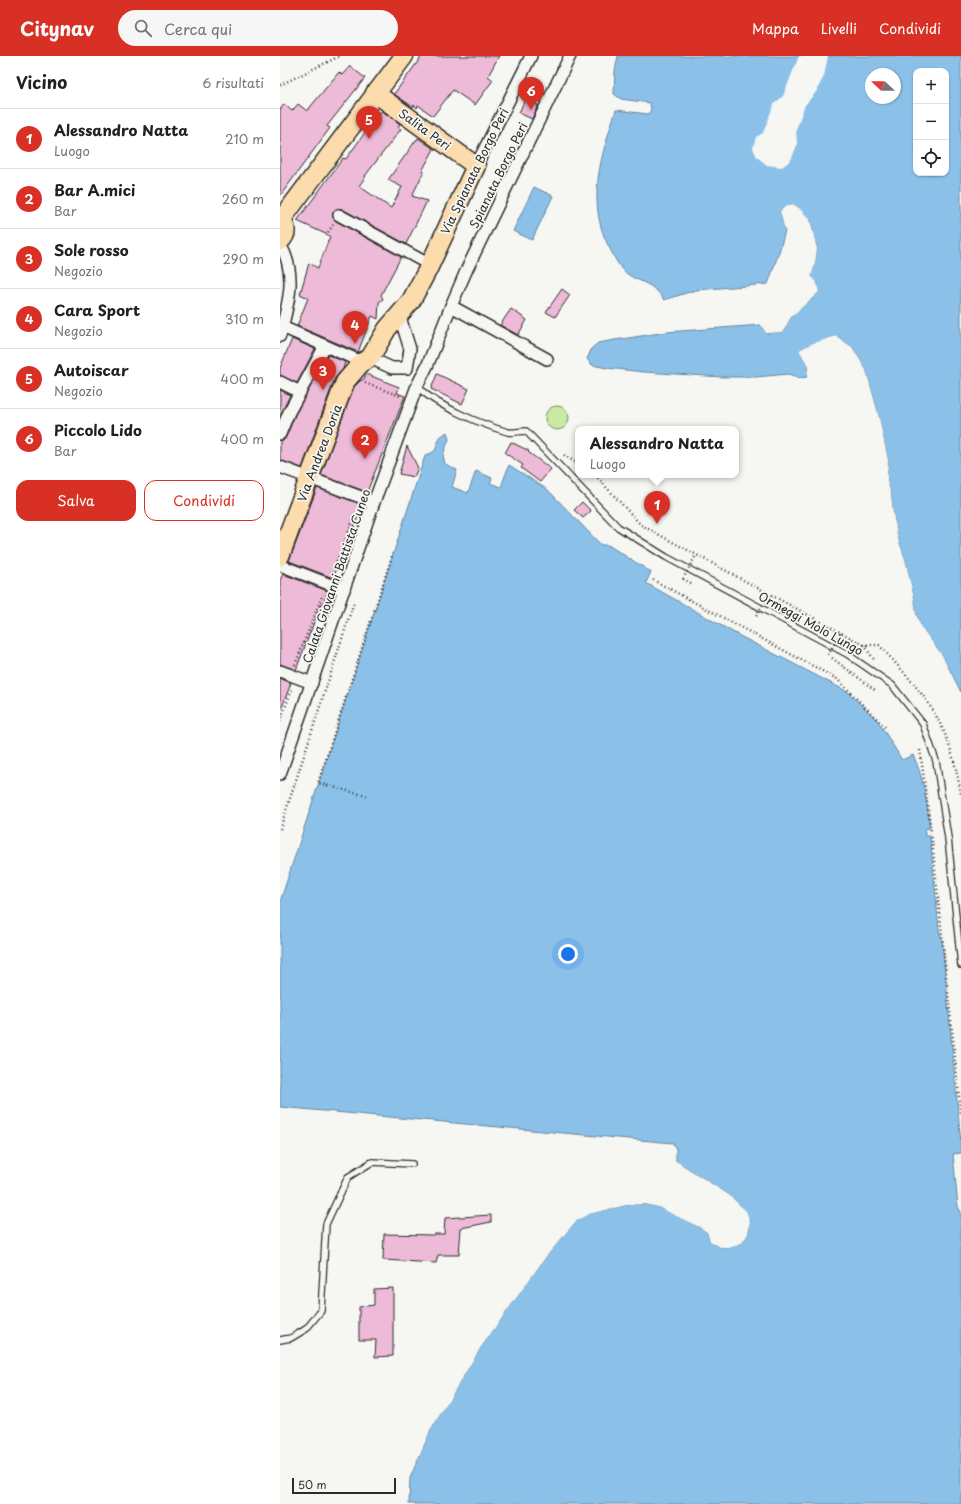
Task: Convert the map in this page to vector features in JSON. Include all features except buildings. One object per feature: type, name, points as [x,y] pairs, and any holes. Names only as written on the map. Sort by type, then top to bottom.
[{"type":"main road","points":[[280,241],[285,236],[286,231],[284,223],[281,219],[404,56]]},
{"type":"main road","name":"Salita Peri","points":[[375,93],[476,166]]},
{"type":"main road","name":"Via Spianata Borgo Peri","points":[[399,314],[411,301],[430,265],[476,166]]},
{"type":"main road","name":"Via Andrea Doria","points":[[280,556],[345,382],[366,360],[399,314]]},
{"type":"street","name":"Via Spianata Borgo Peri","points":[[476,166],[531,56]]},
{"type":"street","name":"Spianata Borgo Peri","points":[[417,386],[428,364],[451,306],[570,56]]},
{"type":"street","points":[[340,215],[430,265]]},
{"type":"street","points":[[280,244],[285,253],[291,280],[281,330],[392,368],[407,368]]},
{"type":"street","points":[[451,306],[547,359]]},
{"type":"street","points":[[399,314],[410,349],[407,368],[417,386]]},
{"type":"street","points":[[280,434],[285,414],[300,392],[325,346]]},
{"type":"street","points":[[280,382],[300,392]]},
{"type":"street","name":"Calata Giovanni Battista Cuneo","points":[[280,774],[374,502],[417,386]]},
{"type":"street","points":[[280,467],[374,502]]},
{"type":"street","points":[[280,565],[344,590]]},
{"type":"street","points":[[280,671],[312,684]]},
{"type":"lane","name":"Ormeggi Molo Lungo","points":[[417,386],[424,394],[466,416],[509,432],[526,431],[618,527],[666,557],[848,654],[892,685],[923,724],[936,761],[948,838],[961,965]]},
{"type":"lane","points":[[280,1340],[291,1338],[306,1329],[321,1311],[326,1224],[348,1177],[372,1162],[412,1164]]},
{"type":"path","points":[[280,85],[340,56]]},
{"type":"path","points":[[360,381],[400,395],[397,403]]},
{"type":"path","points":[[293,670],[318,603],[362,497]]},
{"type":"path","points":[[368,796],[318,783],[393,553]]},
{"type":"path","points":[[696,555],[683,579],[696,586]]},
{"type":"path","points":[[686,563],[693,566]]},
{"type":"path","points":[[653,580],[837,679],[885,727]]},
{"type":"path","points":[[750,613],[756,616],[769,594]]},
{"type":"path","points":[[761,603],[768,606]]},
{"type":"path","points":[[828,655],[841,632]]},
{"type":"path","points":[[829,639],[836,643]]},
{"type":"path","points":[[822,652],[875,690]]},
{"type":"path","points":[[280,721],[289,698]]},
{"type":"path","points":[[920,750],[932,839],[961,1115]]},
{"type":"green space","points":[[557,406],[565,410],[569,418],[565,426],[557,430],[549,426],[545,418],[549,410]]},
{"type":"water","points":[[618,56],[961,56],[961,692],[942,655],[921,627],[916,614],[914,598],[905,559],[898,539],[893,513],[891,494],[887,481],[888,460],[879,417],[866,370],[852,347],[836,336],[799,350],[808,366],[807,377],[800,378],[788,374],[756,377],[722,377],[644,372],[592,365],[587,359],[592,348],[598,343],[667,332],[761,325],[766,333],[783,332],[791,317],[819,292],[817,282],[810,276],[815,264],[817,249],[810,219],[793,204],[780,211],[785,231],[768,284],[696,290],[664,300],[649,285],[623,270],[617,263],[602,232],[598,214],[597,197],[601,162],[616,110],[648,114],[651,110],[650,103],[621,99],[614,94],[615,71]]},
{"type":"water","points":[[534,187],[553,196],[532,240],[513,231]]},
{"type":"water","points":[[447,432],[449,439],[443,455],[445,464],[457,470],[452,487],[468,493],[476,471],[492,478],[490,483],[501,487],[509,465],[548,490],[601,545],[608,545],[651,572],[646,583],[738,635],[848,692],[878,721],[902,760],[913,755],[922,782],[929,819],[930,828],[925,829],[925,836],[930,836],[939,930],[942,940],[961,1143],[961,1153],[953,1154],[958,1207],[961,1212],[961,1504],[409,1504],[410,1478],[430,1431],[481,1347],[545,1258],[576,1221],[588,1214],[627,1205],[644,1204],[658,1207],[699,1227],[707,1232],[710,1241],[720,1247],[730,1247],[742,1243],[748,1234],[750,1220],[740,1205],[729,1195],[676,1161],[676,1149],[673,1143],[280,1107],[280,902],[425,456],[435,451],[440,437]]},
{"type":"pier","points":[[799,56],[828,56],[824,76],[816,92],[805,105],[796,129],[797,145],[791,160],[782,167],[767,165],[757,157],[753,148],[756,137],[763,133],[774,104],[783,96]]},
{"type":"pier","points":[[793,204],[810,219],[817,249],[815,264],[811,276],[817,282],[819,292],[791,317],[783,332],[766,333],[761,325],[762,324],[767,331],[782,330],[789,315],[817,291],[815,283],[808,276],[814,264],[815,249],[808,220],[799,210],[792,206],[782,212],[785,231],[780,211]]},
{"type":"pier","points":[[836,336],[852,347],[866,370],[879,417],[888,460],[887,481],[891,494],[898,539],[905,559],[916,614],[921,627],[942,655],[961,694],[959,693],[941,656],[919,628],[914,615],[912,598],[903,559],[896,540],[889,494],[885,481],[886,460],[877,418],[864,371],[851,348],[836,338],[802,351],[810,366],[808,379],[807,377],[808,366],[799,350],[811,344]]},
{"type":"pier","points":[[676,1161],[729,1195],[746,1211],[750,1221],[748,1234],[742,1243],[730,1247],[720,1247],[710,1241],[707,1232],[699,1227],[658,1207],[644,1204],[627,1205],[589,1214],[576,1221],[545,1258],[481,1347],[430,1431],[415,1465],[412,1467],[428,1430],[479,1346],[544,1257],[575,1220],[588,1212],[627,1203],[644,1202],[659,1205],[700,1225],[709,1231],[712,1240],[720,1245],[730,1245],[740,1241],[746,1233],[748,1221],[744,1212],[728,1197],[675,1163]]},
{"type":"place","name":"Piccolo Lido","points":[[531,110]]},
{"type":"place","name":"Autoiscar","points":[[369,139]]},
{"type":"place","name":"Cara Sport","points":[[355,344]]},
{"type":"place","name":"Sole rosso","points":[[323,390]]},
{"type":"place","name":"Bar A.mici","points":[[365,459]]},
{"type":"place","name":"Alessandro Natta","points":[[657,524]]}]
